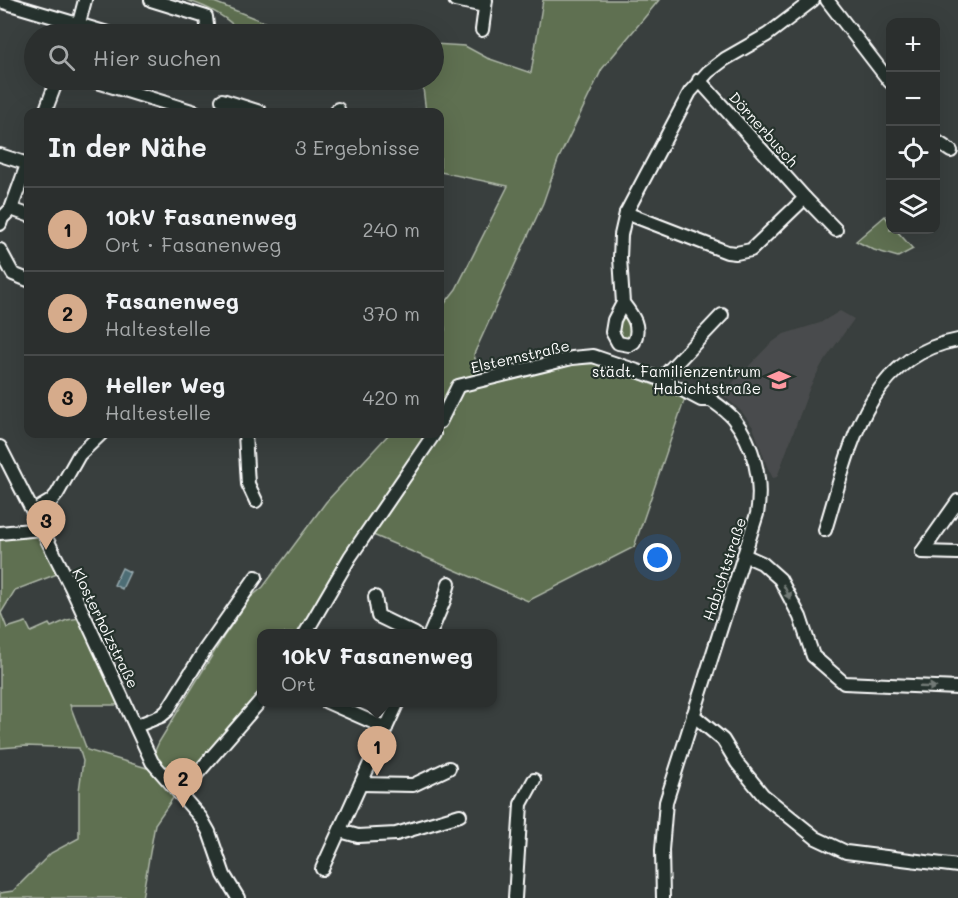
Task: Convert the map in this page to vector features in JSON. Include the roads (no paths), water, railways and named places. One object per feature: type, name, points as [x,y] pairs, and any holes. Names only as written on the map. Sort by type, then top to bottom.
[{"type":"street","points":[[79,24],[85,0]]},
{"type":"street","points":[[151,0],[206,17],[207,24]]},
{"type":"street","points":[[455,0],[486,3],[482,30]]},
{"type":"street","points":[[827,0],[886,76]]},
{"type":"street","points":[[0,1],[64,24]]},
{"type":"street","points":[[623,303],[620,258],[621,235],[626,213],[686,99],[699,80],[725,59],[766,35],[808,4]]},
{"type":"street","name":"Dörnerbusch","points":[[699,80],[836,230]]},
{"type":"street","points":[[46,108],[53,90]]},
{"type":"street","points":[[124,90],[182,108]]},
{"type":"street","points":[[222,100],[247,108]]},
{"type":"street","points":[[940,144],[951,151]]},
{"type":"street","points":[[0,155],[24,162]]},
{"type":"street","points":[[0,224],[2,218],[11,209],[24,174]]},
{"type":"street","points":[[626,213],[727,252],[744,253],[755,246],[806,198]]},
{"type":"street","points":[[11,209],[24,214]]},
{"type":"street","points":[[0,250],[13,274],[24,278]]},
{"type":"street","points":[[662,379],[722,315]]},
{"type":"street","points":[[825,530],[852,442],[875,392],[888,377],[918,353],[958,340]]},
{"type":"street","name":"Elsternstraße","points":[[444,414],[458,386],[572,358],[593,356],[662,379]]},
{"type":"street","name":"Habichtstraße","points":[[662,379],[701,400],[711,400],[731,416],[748,440],[757,469],[759,506],[666,802],[662,850],[663,898]]},
{"type":"street","points":[[34,511],[57,494],[79,455],[97,438]]},
{"type":"street","points":[[245,438],[248,484],[256,501]]},
{"type":"street","points":[[307,629],[350,556],[431,438]]},
{"type":"street","name":"Klosterholzstraße","points":[[0,447],[34,511],[152,762],[179,791],[206,826],[224,875],[238,898]]},
{"type":"street","points":[[958,501],[922,552],[958,553]]},
{"type":"street","points":[[0,533],[41,529]]},
{"type":"street","points":[[744,555],[762,563],[780,579],[800,617],[813,656],[844,683],[958,688]]},
{"type":"street","points":[[136,726],[161,716],[167,711],[206,648],[256,577]]},
{"type":"street","points":[[432,629],[449,584]]},
{"type":"street","points":[[375,597],[378,616],[406,629]]},
{"type":"street","points":[[179,791],[196,775],[257,704]]},
{"type":"street","points":[[338,707],[386,728]]},
{"type":"street","points":[[322,869],[396,707]]},
{"type":"street","points":[[693,715],[723,740],[737,763],[764,795],[816,838],[846,852],[958,866]]},
{"type":"street","points":[[361,784],[413,785],[449,768]]},
{"type":"street","points":[[515,898],[521,804],[534,780]]},
{"type":"street","points":[[340,831],[358,836],[396,834],[460,815]]},
{"type":"water","points":[[122,568],[130,572],[122,589],[114,585]]},
{"type":"place","name":"städt. Familienzentrum Habichtstraße","points":[[779,380]]},
{"type":"place","name":"Heller Weg","points":[[46,550]]},
{"type":"place","name":"10kV Fasanenweg","points":[[377,776]]},
{"type":"place","name":"Fasanenweg","points":[[183,808]]}]
